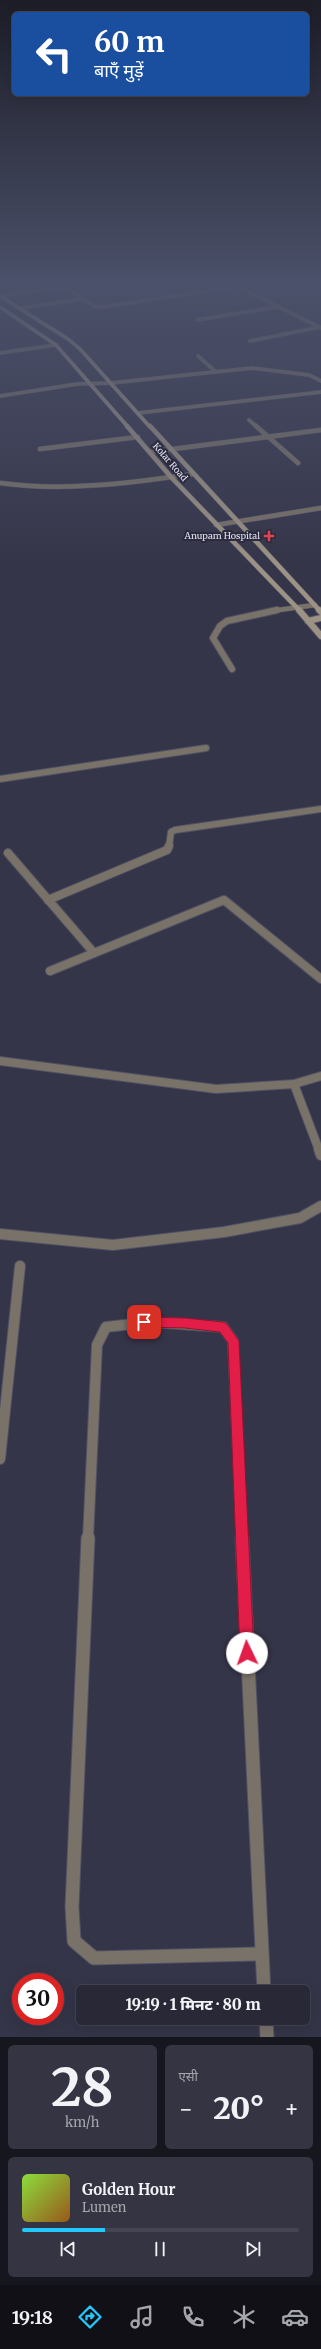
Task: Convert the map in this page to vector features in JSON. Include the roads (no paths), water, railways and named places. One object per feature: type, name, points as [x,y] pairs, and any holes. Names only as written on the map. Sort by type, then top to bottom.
[{"type":"main road","name":"Kolar Road","points":[[86,378],[172,477],[216,525],[297,608],[321,636]]},
{"type":"main road","name":"Kolar Road","points":[[106,378],[236,522],[321,612]]},
{"type":"main road","points":[[308,621],[321,618]]},
{"type":"street","points":[[0,396],[90,383],[111,383],[158,378]]},
{"type":"street","points":[[138,412],[321,392]]},
{"type":"street","points":[[249,420],[298,463]]},
{"type":"street","points":[[150,452],[321,430]]},
{"type":"street","points":[[40,448],[138,437]]},
{"type":"street","points":[[0,483],[20,487],[61,489],[193,474]]},
{"type":"street","points":[[216,525],[321,508]]},
{"type":"street","points":[[232,669],[213,638],[221,625],[227,621],[244,616],[315,605]]},
{"type":"street","points":[[0,779],[206,748]]},
{"type":"street","points":[[48,900],[167,850],[169,847],[171,832],[175,830],[321,809]]},
{"type":"street","points":[[8,853],[94,952]]},
{"type":"street","points":[[50,971],[224,900],[321,979]]},
{"type":"street","points":[[0,1061],[216,1089],[294,1084],[321,1076]]},
{"type":"street","points":[[294,1084],[321,1155]]},
{"type":"street","points":[[0,1234],[34,1239],[113,1244],[224,1232],[300,1218],[321,1206]]},
{"type":"street","points":[[0,1459],[20,1266]]},
{"type":"street","points":[[261,1954],[94,1958],[74,1941],[72,1907],[97,1345],[106,1327],[131,1322],[223,1327],[233,1341],[263,1985]]},
{"type":"street","points":[[266,2025],[267,2037]]},
{"type":"place","name":"Anupam Hospital","points":[[269,536]]}]
